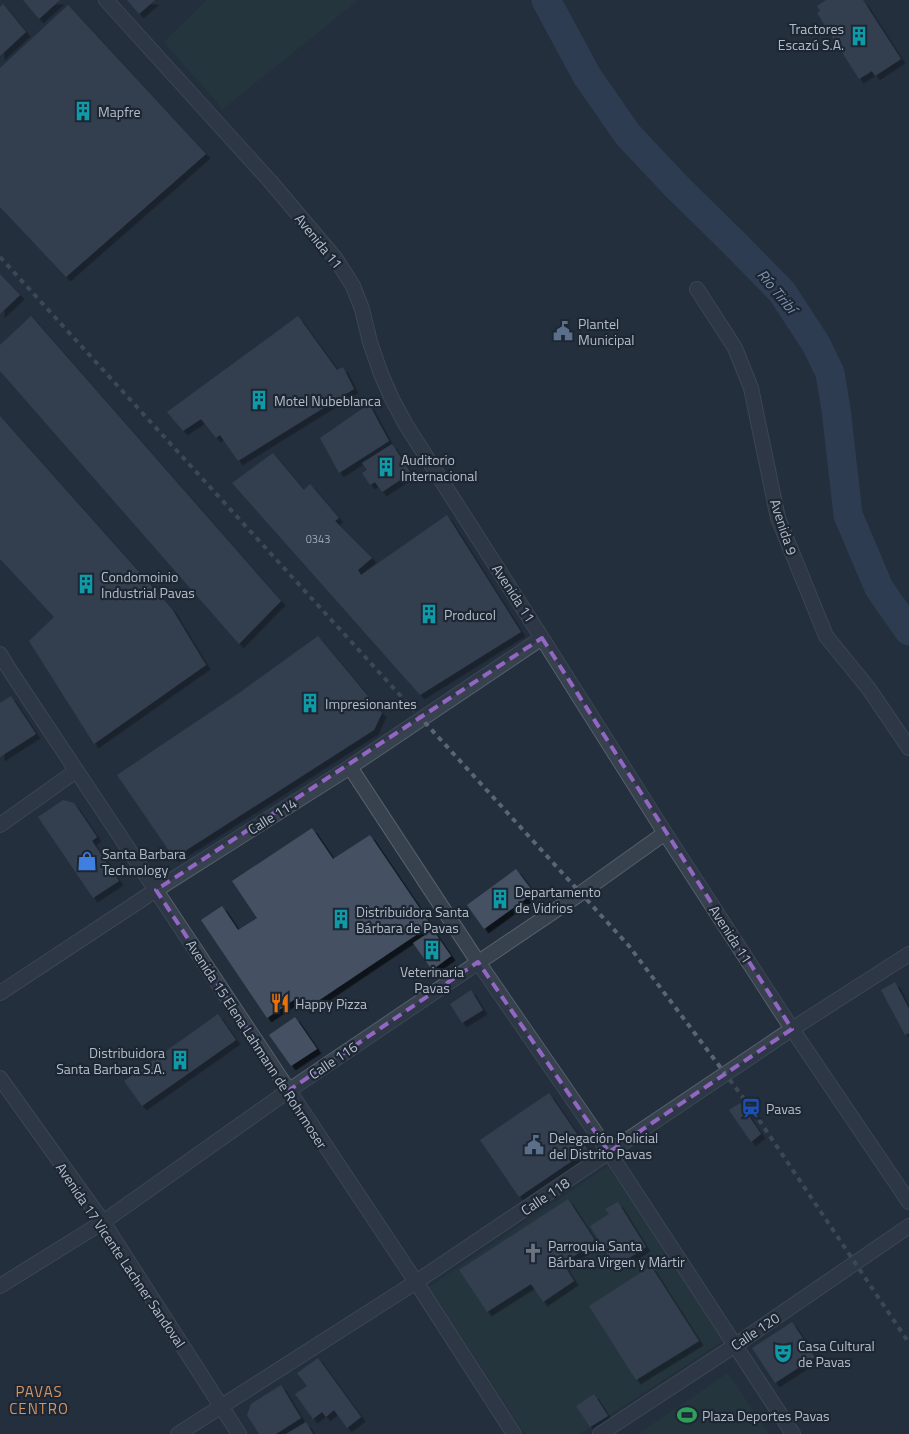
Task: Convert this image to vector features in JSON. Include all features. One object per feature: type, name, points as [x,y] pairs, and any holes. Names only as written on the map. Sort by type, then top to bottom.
[{"type":"street","name":"Avenida 11","points":[[106,0],[270,181],[336,259],[353,286],[362,309],[370,342],[381,374],[401,416],[665,833],[792,1028],[909,1202]]},
{"type":"street","name":"Avenida 9","points":[[697,289],[735,348],[751,388],[778,518],[826,636],[869,689],[909,748]]},
{"type":"street","name":"Calle 114","points":[[0,993],[156,890],[350,767],[542,638]]},
{"type":"street","name":"Avenida 15 Elena Lahmann de Rohrmoser","points":[[0,654],[4,672],[76,771],[156,890],[416,1282],[514,1434]]},
{"type":"street","points":[[350,767],[478,962],[609,1152],[792,1434]]},
{"type":"street","points":[[0,825],[76,771]]},
{"type":"street","name":"Calle 116","points":[[0,1286],[103,1222],[288,1091],[582,893],[665,833]]},
{"type":"street","name":"Calle 118","points":[[178,1434],[416,1282],[792,1028],[909,954]]},
{"type":"street","name":"Avenida 17 Vicente Lachner Sandoval","points":[[0,1078],[103,1222],[239,1434]]},
{"type":"street","name":"Calle 120","points":[[600,1434],[734,1346],[909,1226]]},
{"type":"highlighted area","points":[[542,638],[792,1029],[609,1152],[478,962],[288,1091],[156,890]]},
{"type":"green space","points":[[207,0],[358,0],[223,109],[164,42]]},
{"type":"green space","points":[[608,1166],[723,1341],[608,1416],[594,1394],[576,1406],[590,1427],[580,1434],[525,1434],[429,1287]],"holes":[[[568,1199],[596,1242],[563,1263],[574,1281],[543,1302],[531,1284],[487,1312],[459,1270]]]},
{"type":"green space","points":[[728,1373],[769,1434],[638,1434]]},
{"type":"building","points":[[23,0],[60,0],[39,19]]},
{"type":"building","points":[[127,0],[155,0],[139,14]]},
{"type":"building","name":"Tractores Escazú S.A.","points":[[826,0],[863,0],[901,59],[875,76],[872,71],[859,79],[817,13],[820,11],[817,6]]},
{"type":"building","points":[[3,4],[26,32],[0,56],[0,7]]},
{"type":"building","name":"Mapfre","points":[[68,5],[206,154],[66,277],[0,207],[0,68]]},
{"type":"building","points":[[0,274],[20,295],[0,314]]},
{"type":"building","points":[[31,316],[281,601],[239,644],[0,371],[0,345]]},
{"type":"building","name":"Motel Nubeblanca","points":[[298,316],[337,370],[343,367],[354,389],[238,461],[220,435],[216,438],[201,419],[183,431],[167,412]]},
{"type":"building","points":[[369,404],[389,441],[339,473],[320,438]]},
{"type":"building","name":"Condomoinio Industrial Pavas","points":[[0,416],[172,609],[206,665],[94,744],[29,641],[54,617],[0,559]]},
{"type":"building","name":"Auditorio Internacional","points":[[392,444],[411,473],[382,492],[375,482],[370,485],[362,473],[367,470],[362,463]]},
{"type":"building","name":"Producol","points":[[273,453],[304,490],[310,484],[339,518],[335,521],[372,558],[358,570],[361,575],[447,515],[521,632],[420,695],[232,483]]},
{"type":"building","points":[[318,636],[382,713],[374,730],[174,858],[117,775],[239,693]]},
{"type":"building","points":[[11,696],[36,734],[0,757],[0,703]]},
{"type":"building","name":"Santa Barbara Technology","points":[[63,800],[74,803],[97,837],[92,841],[119,881],[93,898],[38,817]]},
{"type":"building","name":"Distribuidora Santa Bárbara de Pavas","points":[[312,828],[333,859],[370,835],[431,925],[306,1009],[298,997],[267,1018],[201,920],[222,906],[238,930],[257,918],[232,881]]},
{"type":"building","name":"Departamento de Vidrios","points":[[516,869],[534,893],[484,929],[467,905]]},
{"type":"building","name":"Veterinaria Pavas","points":[[433,930],[451,956],[432,970],[413,943]]},
{"type":"building","points":[[895,982],[909,1009],[909,1033],[905,1035],[881,990]]},
{"type":"building","points":[[471,990],[483,1010],[462,1023],[450,1004]]},
{"type":"building","name":"Distribuidora Santa Barbara S.A.","points":[[218,1014],[236,1040],[142,1106],[124,1081]]},
{"type":"building","points":[[295,1017],[317,1049],[291,1066],[269,1035]]},
{"type":"building","name":"Delegación Policial del Distrito Pavas","points":[[549,1093],[588,1150],[519,1197],[480,1140]]},
{"type":"building","points":[[740,1103],[761,1134],[751,1142],[729,1110]]},
{"type":"building","name":"Parroquia Santa Bárbara Virgen y Mártir","points":[[568,1199],[596,1242],[563,1263],[574,1281],[543,1302],[531,1284],[487,1312],[459,1270]]},
{"type":"building","points":[[618,1202],[646,1247],[615,1267],[590,1226],[609,1214],[605,1209]]},
{"type":"building","points":[[651,1266],[699,1341],[636,1380],[589,1306]]},
{"type":"building","name":"Casa Cultural de Pavas","points":[[792,1322],[815,1357],[775,1383],[752,1348]]},
{"type":"building","points":[[318,1358],[361,1417],[347,1428],[334,1410],[326,1417],[322,1412],[313,1419],[295,1394],[307,1386],[297,1373]]},
{"type":"building","points":[[281,1385],[301,1418],[276,1434],[259,1434],[247,1415],[251,1404]]},
{"type":"building","points":[[594,1394],[608,1416],[590,1427],[576,1406]]},
{"type":"building","points":[[306,1422],[313,1434],[286,1434]]},
{"type":"waterway","name":"Río Tiribí","points":[[546,0],[587,76],[628,135],[782,292],[816,344],[830,373],[848,515],[879,588],[909,631]]},
{"type":"railway","points":[[0,257],[629,946],[751,1108],[909,1343]]},
{"type":"place","name":"Tractores Escazú S.A.","points":[[859,36]]},
{"type":"place","name":"Mapfre","points":[[83,111]]},
{"type":"place","name":"Plantel Municipal","points":[[563,331]]},
{"type":"place","name":"Motel Nubeblanca","points":[[259,400]]},
{"type":"place","name":"Auditorio Internacional","points":[[386,467]]},
{"type":"place","name":"Condomoinio Industrial Pavas","points":[[86,584]]},
{"type":"place","name":"Producol","points":[[429,614]]},
{"type":"place","name":"Impresionantes","points":[[310,703]]},
{"type":"place","name":"Santa Barbara Technology","points":[[87,861]]},
{"type":"place","name":"Departamento de Vidrios","points":[[500,899]]},
{"type":"place","name":"Distribuidora Santa Bárbara de Pavas","points":[[341,919]]},
{"type":"place","name":"Veterinaria Pavas","points":[[432,950]]},
{"type":"place","name":"Happy Pizza","points":[[280,1003]]},
{"type":"place","name":"Distribuidora Santa Barbara S.A.","points":[[180,1060]]},
{"type":"place","name":"Pavas","points":[[751,1108]]},
{"type":"place","name":"Delegación Policial del Distrito Pavas","points":[[534,1145]]},
{"type":"place","name":"Parroquia Santa Bárbara Virgen y Mártir","points":[[533,1253]]},
{"type":"place","name":"Casa Cultural de Pavas","points":[[783,1353]]},
{"type":"place","name":"Plaza Deportes Pavas","points":[[687,1415]]},
{"type":"district","name":"PAVAS CENTRO","points":[[39,1400]]}]
